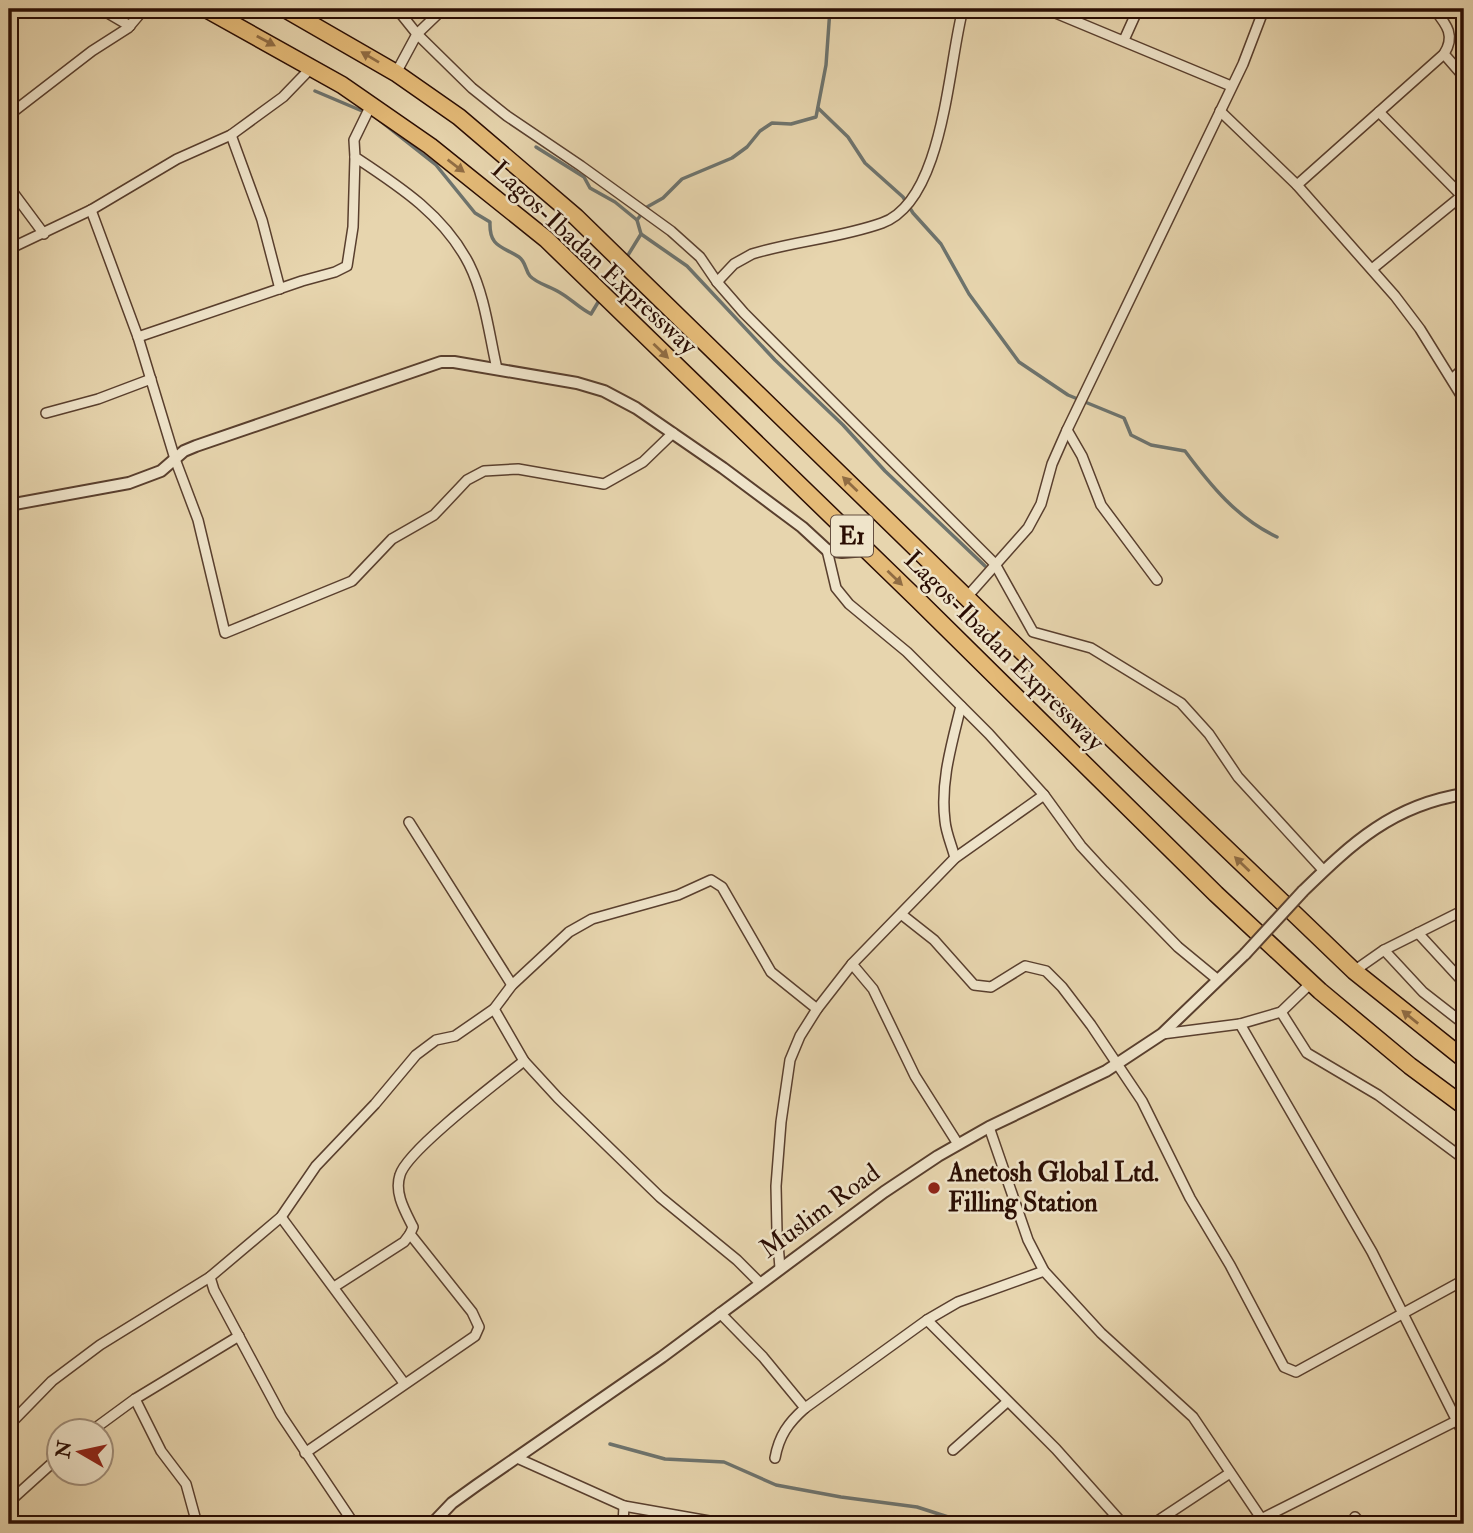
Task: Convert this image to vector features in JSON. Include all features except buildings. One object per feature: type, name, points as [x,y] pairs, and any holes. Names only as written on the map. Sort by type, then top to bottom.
[{"type":"highway","name":"Lagos-Ibadan Expressway","points":[[206,9],[312,67],[371,105],[479,183],[546,239],[1206,884],[1311,983],[1410,1066],[1464,1106]]},
{"type":"highway","name":"Lagos-Ibadan Expressway","points":[[285,9],[396,74],[459,117],[576,217],[966,598],[1354,971],[1464,1059]]},
{"type":"street","points":[[101,9],[130,26]]},
{"type":"street","points":[[9,115],[92,51],[130,26],[144,9]]},
{"type":"street","points":[[397,9],[417,34],[472,88],[507,117],[671,231],[700,257],[744,313],[995,564],[1033,632],[1091,648],[1181,703],[1209,734],[1238,777],[1324,871]]},
{"type":"street","points":[[396,74],[417,34],[443,9]]},
{"type":"street","points":[[717,282],[734,264],[752,254],[885,222],[914,198],[933,156],[962,9]]},
{"type":"street","points":[[1046,9],[1231,86]]},
{"type":"street","points":[[1124,40],[1138,9]]},
{"type":"street","points":[[966,598],[1028,528],[1041,504],[1052,464],[1243,64],[1264,9]]},
{"type":"street","points":[[1297,185],[1444,54],[1450,45],[1451,36],[1434,9]]},
{"type":"street","points":[[1444,54],[1464,77]]},
{"type":"street","points":[[9,249],[91,211],[177,159],[231,135],[283,97],[312,67]]},
{"type":"street","points":[[138,337],[348,266],[353,227],[354,139],[371,105]]},
{"type":"street","points":[[1220,111],[1297,185],[1372,269],[1420,329],[1464,400]]},
{"type":"street","points":[[1372,269],[1463,195],[1379,112]]},
{"type":"street","points":[[231,135],[262,220],[280,289]]},
{"type":"street","points":[[355,157],[399,185],[436,217],[469,263],[482,298],[497,369]]},
{"type":"street","points":[[9,187],[44,234]]},
{"type":"street","points":[[91,211],[138,337],[175,459],[198,520],[225,633],[352,581],[392,538],[434,515],[467,480],[484,471],[518,469],[604,484],[643,462],[673,433]]},
{"type":"street","points":[[9,505],[129,483],[161,471],[184,451],[196,446],[363,391],[441,362],[577,383],[604,391],[636,408],[673,433],[802,527],[827,550],[836,588],[849,604],[907,652],[989,734],[1044,795],[1081,846],[1104,871],[1178,947],[1218,980]]},
{"type":"street","points":[[1452,379],[1464,368]]},
{"type":"street","points":[[46,413],[151,379]]},
{"type":"street","points":[[1068,430],[1082,456],[1101,505],[1157,580]]},
{"type":"street","points":[[827,550],[867,550]]},
{"type":"street","points":[[956,858],[945,823],[944,796],[947,766],[961,706]]},
{"type":"street","name":"Muslim Road","points":[[431,1523],[460,1497],[720,1313],[884,1192],[989,1127],[1118,1065],[1162,1034],[1245,954],[1303,891],[1369,831],[1425,802],[1464,794]]},
{"type":"street","points":[[780,1268],[776,1186],[785,1084],[790,1060],[800,1036],[852,964],[956,858],[1044,795]]},
{"type":"street","points":[[409,822],[512,985]]},
{"type":"street","points":[[9,1425],[52,1381],[100,1345],[210,1277],[281,1217],[316,1166],[375,1104],[416,1055],[436,1040],[455,1036],[494,1009],[512,985],[569,932],[592,919],[678,895],[711,880],[722,887],[771,972],[817,1009]]},
{"type":"street","points":[[1354,971],[1384,950],[1464,910]]},
{"type":"street","points":[[901,914],[934,940],[974,985],[991,987],[1025,966],[1046,971],[1091,1025],[1142,1101],[1190,1198],[1230,1265],[1284,1367],[1296,1372],[1464,1280]]},
{"type":"street","points":[[1418,933],[1464,983]]},
{"type":"street","points":[[1384,950],[1423,992],[1464,1024]]},
{"type":"street","points":[[852,964],[873,989],[915,1076],[958,1144]]},
{"type":"street","points":[[1162,1034],[1240,1024],[1282,1012],[1311,983]]},
{"type":"street","points":[[494,1009],[524,1061],[660,1197],[737,1260],[760,1283]]},
{"type":"street","points":[[1282,1012],[1307,1053],[1378,1095],[1464,1159]]},
{"type":"street","points":[[1240,1024],[1371,1252],[1460,1419],[1464,1435]]},
{"type":"street","points":[[334,1287],[404,1241],[410,1234],[413,1227],[398,1190],[400,1173],[444,1125],[524,1061]]},
{"type":"street","points":[[989,1127],[1028,1240],[1044,1271],[1101,1333],[1193,1417],[1263,1522],[1460,1419]]},
{"type":"street","points":[[281,1217],[404,1383]]},
{"type":"street","points":[[305,1453],[475,1336],[479,1327],[472,1312],[410,1234]]},
{"type":"street","points":[[775,1458],[779,1439],[790,1422],[805,1408],[927,1320],[958,1302],[1044,1271]]},
{"type":"street","points":[[210,1277],[214,1290],[281,1415],[354,1524]]},
{"type":"street","points":[[720,1313],[763,1357],[805,1408]]},
{"type":"street","points":[[927,1320],[1056,1449],[1123,1524]]},
{"type":"street","points":[[109,1418],[135,1399],[239,1336]]},
{"type":"street","points":[[135,1399],[161,1451],[186,1484],[197,1524]]},
{"type":"street","points":[[953,1450],[1007,1402]]},
{"type":"street","points":[[517,1458],[624,1506],[726,1524]]},
{"type":"street","points":[[9,1503],[46,1470]]},
{"type":"street","points":[[1153,1524],[1230,1472]]},
{"type":"street","points":[[623,1524],[624,1506]]},
{"type":"waterway","points":[[625,260],[641,234],[637,220],[647,207],[663,198],[682,179],[732,158],[772,123],[791,124],[816,117],[826,65],[830,9]]},
{"type":"waterway","points":[[315,91],[374,116],[436,165],[475,213],[490,222],[494,241],[519,257],[533,278],[563,294],[591,314],[600,299]]},
{"type":"waterway","points":[[818,108],[848,137],[865,163],[903,197],[913,213],[941,244],[969,294],[1019,362],[1068,395],[1124,418],[1131,435],[1151,445],[1185,451],[1237,511],[1277,537]]},
{"type":"waterway","points":[[536,147],[584,177],[590,188],[615,202],[637,220]]},
{"type":"waterway","points":[[641,234],[687,266],[885,471],[985,566]]},
{"type":"waterway","points":[[606,290],[621,267]]},
{"type":"waterway","points":[[610,1444],[665,1459],[724,1462],[776,1485],[917,1507],[970,1524]]},
{"type":"place","name":"Anetosh Global Ltd. Filling Station","points":[[934,1188]]}]
